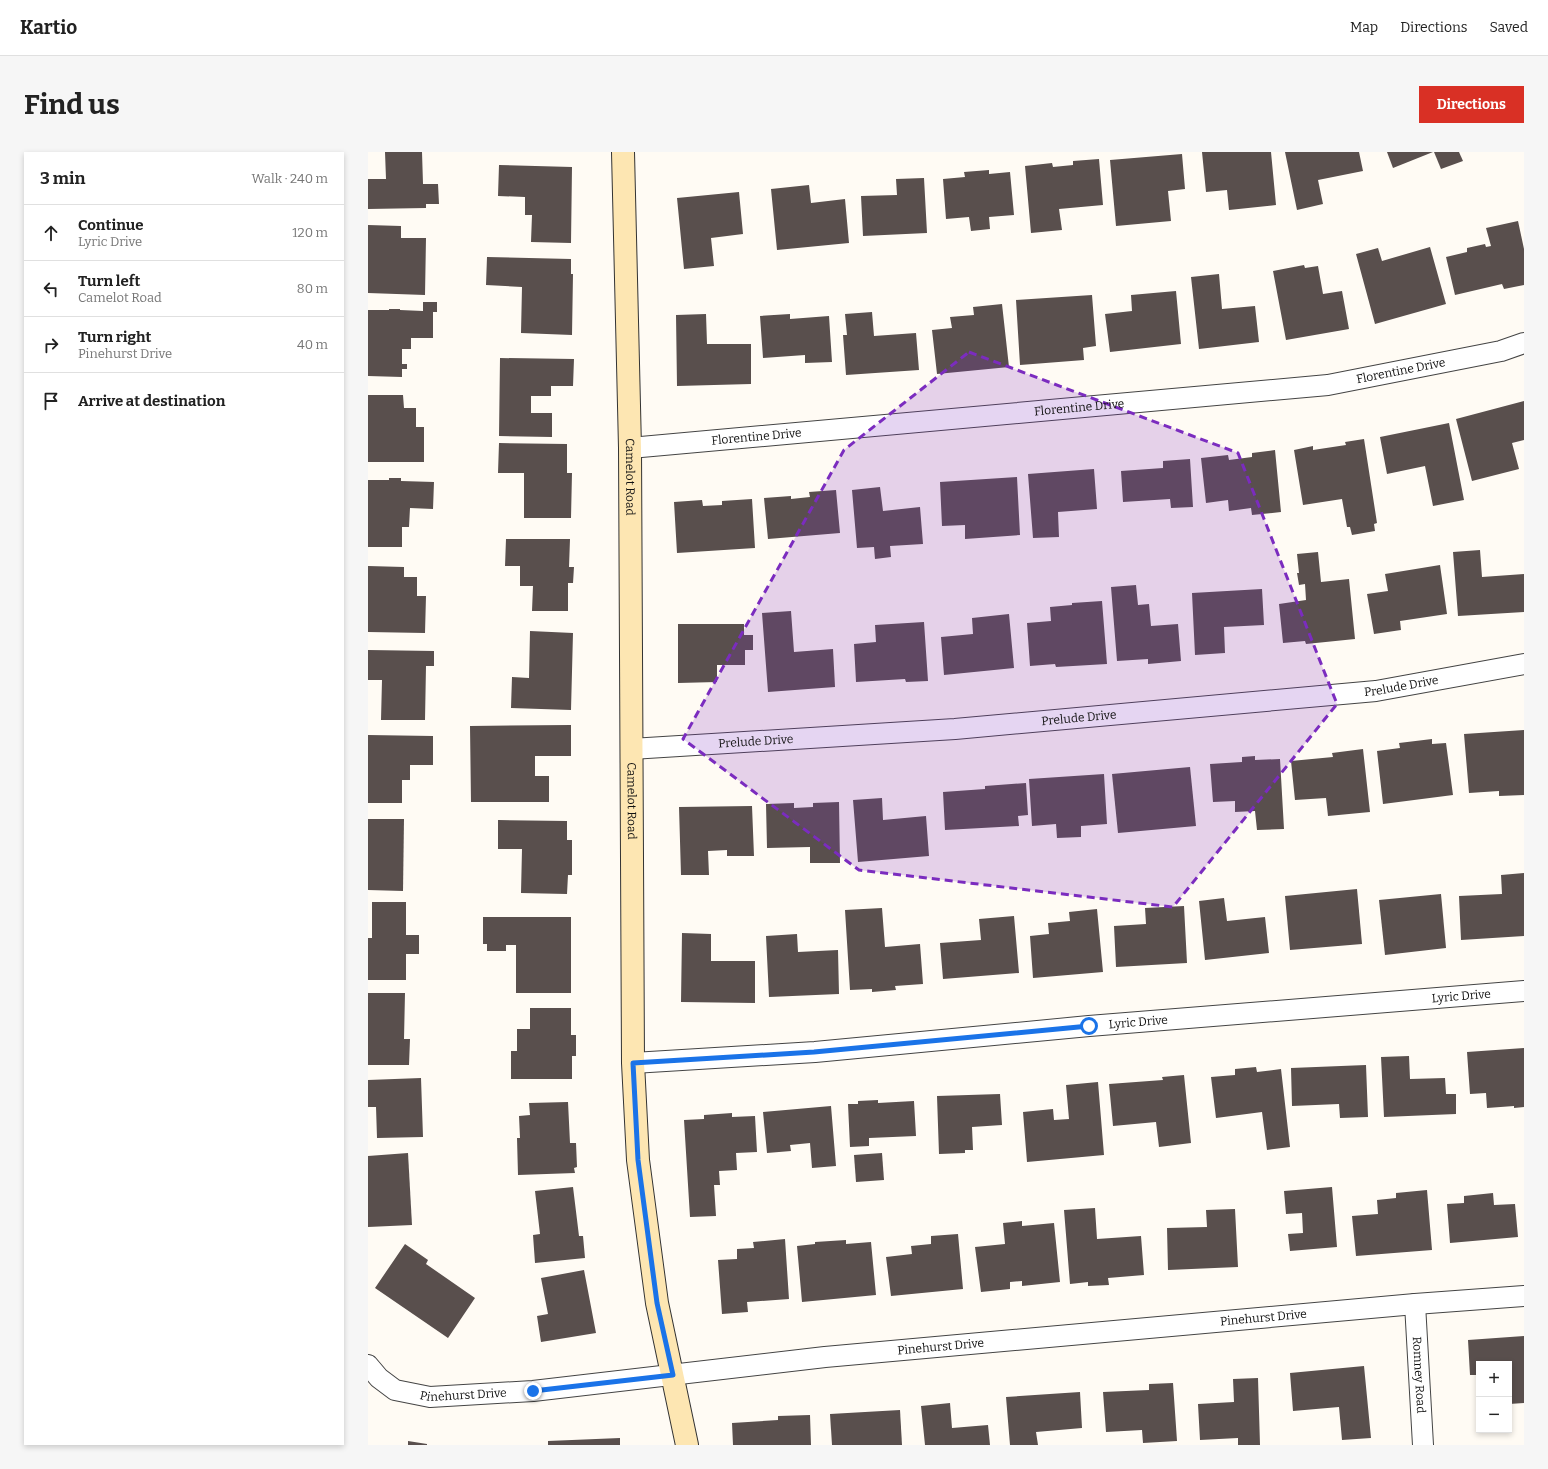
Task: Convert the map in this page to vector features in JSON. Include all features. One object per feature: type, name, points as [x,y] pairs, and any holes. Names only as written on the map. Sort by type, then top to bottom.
[{"type":"street","name":"Camelot Road","points":[[623,152],[630,448],[633,1063],[639,1168],[657,1303],[687,1445]]},
{"type":"street","name":"Florentine Drive","points":[[630,448],[1328,385],[1501,351],[1524,343]]},
{"type":"street","name":"Prelude Drive","points":[[631,749],[956,730],[1368,692],[1524,664]]},
{"type":"street","name":"Lyric Drive","points":[[633,1063],[814,1052],[1089,1026],[1524,991]]},
{"type":"street","name":"Pinehurst Drive","points":[[368,1366],[379,1378],[394,1390],[430,1397],[533,1391],[825,1357],[1415,1304],[1524,1296]]},
{"type":"street","name":"Romney Road","points":[[1415,1304],[1423,1445]]},
{"type":"highlighted area","points":[[969,352],[1238,453],[1337,704],[1173,907],[859,870],[683,739],[844,450]]},
{"type":"building","points":[[385,152],[422,152],[423,184],[438,184],[439,204],[426,204],[426,208],[368,209],[368,179],[386,179]]},
{"type":"building","points":[[1202,152],[1271,152],[1276,205],[1229,210],[1227,190],[1206,192]]},
{"type":"building","points":[[1285,152],[1359,152],[1363,171],[1318,180],[1323,204],[1297,210]]},
{"type":"building","points":[[1387,152],[1433,152],[1393,168]]},
{"type":"building","points":[[1434,152],[1459,152],[1463,161],[1441,169]]},
{"type":"building","points":[[1182,154],[1185,189],[1168,191],[1171,221],[1116,226],[1110,160]]},
{"type":"building","points":[[1099,159],[1103,205],[1059,209],[1062,230],[1031,233],[1025,166],[1052,163],[1053,167],[1073,165],[1073,161]]},
{"type":"building","points":[[499,165],[572,167],[571,243],[531,242],[532,215],[525,215],[525,197],[498,196]]},
{"type":"building","points":[[989,170],[989,174],[1010,172],[1014,215],[989,217],[990,229],[971,231],[969,217],[946,219],[943,179],[965,177],[964,172]]},
{"type":"building","points":[[924,178],[927,233],[863,236],[861,196],[897,195],[896,179]]},
{"type":"building","points":[[809,185],[811,203],[845,199],[849,243],[777,250],[771,189]]},
{"type":"building","points":[[739,192],[743,234],[711,238],[714,266],[684,269],[677,198]]},
{"type":"building","points":[[1518,221],[1524,249],[1524,285],[1504,289],[1502,284],[1455,295],[1446,257],[1467,252],[1467,248],[1485,244],[1486,247],[1491,246],[1486,228]]},
{"type":"building","points":[[368,225],[401,226],[401,238],[426,238],[425,295],[368,293]]},
{"type":"building","points":[[1430,247],[1446,304],[1375,324],[1356,254],[1378,248],[1382,261]]},
{"type":"building","points":[[487,257],[571,259],[571,274],[573,274],[572,335],[521,333],[522,287],[486,285]]},
{"type":"building","points":[[1304,265],[1305,268],[1318,266],[1323,294],[1342,291],[1349,329],[1286,340],[1273,271]]},
{"type":"building","points":[[1219,274],[1222,309],[1255,306],[1259,342],[1199,349],[1191,277]]},
{"type":"building","points":[[1176,291],[1181,344],[1110,352],[1105,314],[1132,311],[1131,295]]},
{"type":"building","points":[[1092,295],[1096,346],[1083,348],[1084,360],[1020,365],[1016,300]]},
{"type":"building","points":[[423,302],[437,302],[437,312],[433,312],[433,338],[411,338],[411,349],[402,349],[402,364],[407,364],[407,369],[402,369],[402,377],[368,376],[368,310],[400,309],[423,311]]},
{"type":"building","points":[[1002,304],[1009,367],[937,374],[932,330],[952,328],[950,317],[974,315],[973,307]]},
{"type":"building","points":[[872,312],[874,336],[916,333],[919,370],[846,375],[843,335],[847,335],[845,314]]},
{"type":"building","points":[[706,314],[707,344],[751,344],[751,384],[677,386],[676,315]]},
{"type":"building","points":[[790,314],[790,319],[829,316],[832,362],[805,363],[805,355],[763,358],[760,316]]},
{"type":"building","points":[[500,358],[574,359],[573,386],[551,386],[551,396],[531,396],[531,413],[552,413],[552,437],[499,436]]},
{"type":"building","points":[[368,395],[403,395],[404,408],[416,408],[416,427],[424,427],[424,462],[368,462]]},
{"type":"building","points":[[1524,401],[1524,440],[1512,443],[1519,469],[1472,481],[1456,419]]},
{"type":"building","points":[[1449,423],[1464,500],[1433,506],[1425,466],[1387,474],[1380,437]]},
{"type":"building","points":[[1364,439],[1377,523],[1374,524],[1375,531],[1352,535],[1350,527],[1347,527],[1342,499],[1303,505],[1294,450],[1313,446],[1313,450],[1346,445],[1345,442]]},
{"type":"building","points":[[499,443],[567,444],[567,473],[572,473],[571,518],[524,518],[524,473],[498,473]]},
{"type":"building","points":[[1275,450],[1281,512],[1252,515],[1251,508],[1229,511],[1228,500],[1206,503],[1201,458],[1228,455],[1229,460],[1252,457],[1252,453]]},
{"type":"building","points":[[1190,459],[1193,507],[1171,508],[1170,499],[1123,502],[1121,471],[1163,468],[1163,461]]},
{"type":"building","points":[[1094,469],[1097,509],[1058,512],[1059,537],[1033,538],[1028,474]]},
{"type":"building","points":[[1017,477],[1020,535],[965,539],[965,525],[942,526],[940,482]]},
{"type":"building","points":[[389,478],[401,478],[401,481],[434,482],[433,509],[410,508],[409,527],[402,527],[402,547],[368,547],[368,480],[389,480]]},
{"type":"building","points":[[880,487],[883,511],[920,507],[923,544],[890,546],[891,557],[875,559],[874,547],[857,548],[852,490]]},
{"type":"building","points":[[836,490],[840,533],[768,539],[764,498],[791,496],[791,499],[810,497],[809,492]]},
{"type":"building","points":[[752,499],[755,548],[677,553],[674,502],[702,500],[703,506],[722,505],[722,501]]},
{"type":"building","points":[[506,539],[570,539],[569,567],[574,567],[573,583],[568,583],[568,611],[532,611],[533,586],[520,586],[520,566],[505,566]]},
{"type":"building","points":[[1480,550],[1482,577],[1524,574],[1524,612],[1458,616],[1453,552]]},
{"type":"building","points":[[1318,552],[1321,582],[1349,579],[1355,639],[1306,644],[1305,641],[1283,643],[1279,604],[1306,600],[1305,584],[1299,585],[1297,573],[1299,573],[1297,554]]},
{"type":"building","points":[[1440,565],[1447,614],[1400,621],[1401,630],[1374,634],[1367,594],[1388,591],[1385,574]]},
{"type":"building","points":[[368,566],[404,567],[404,577],[417,577],[417,596],[426,596],[425,633],[368,632]]},
{"type":"building","points":[[1136,585],[1138,605],[1149,604],[1151,626],[1178,624],[1181,661],[1148,664],[1148,659],[1117,661],[1111,587]]},
{"type":"building","points":[[1262,589],[1264,625],[1224,627],[1225,653],[1195,655],[1192,593]]},
{"type":"building","points":[[1102,601],[1107,664],[1056,667],[1055,664],[1030,666],[1027,623],[1051,621],[1050,607],[1072,605],[1072,603]]},
{"type":"building","points":[[791,611],[794,652],[833,649],[835,687],[768,692],[762,613]]},
{"type":"building","points":[[1009,614],[1014,668],[944,675],[941,637],[973,634],[972,618]]},
{"type":"building","points":[[924,622],[928,681],[906,682],[905,679],[856,682],[854,644],[876,642],[875,625]]},
{"type":"building","points":[[678,624],[744,624],[744,635],[753,635],[753,650],[745,650],[745,665],[717,665],[717,682],[678,683]]},
{"type":"building","points":[[530,631],[573,633],[571,710],[511,708],[512,677],[529,678]]},
{"type":"building","points":[[368,650],[434,651],[434,666],[426,666],[425,720],[381,720],[382,680],[368,680]]},
{"type":"building","points":[[571,725],[571,756],[535,756],[535,776],[549,776],[549,802],[471,802],[470,726]]},
{"type":"building","points":[[1524,730],[1524,795],[1499,796],[1499,791],[1469,793],[1464,734]]},
{"type":"building","points":[[368,735],[433,736],[433,765],[410,765],[410,780],[402,780],[402,803],[368,803]]},
{"type":"building","points":[[1432,739],[1432,744],[1446,743],[1453,795],[1383,804],[1377,751],[1400,748],[1399,743]]},
{"type":"building","points":[[1363,749],[1370,812],[1328,816],[1326,798],[1295,800],[1291,761],[1333,757],[1332,753]]},
{"type":"building","points":[[1255,756],[1255,760],[1280,759],[1284,829],[1257,830],[1255,811],[1235,812],[1235,801],[1213,802],[1210,764],[1242,762],[1242,757]]},
{"type":"building","points":[[1190,767],[1196,826],[1118,833],[1112,774]]},
{"type":"building","points":[[1104,774],[1107,824],[1081,826],[1081,837],[1057,838],[1056,824],[1032,826],[1029,779]]},
{"type":"building","points":[[1026,783],[1028,815],[1018,816],[1019,826],[945,830],[943,792],[985,789],[985,786]]},
{"type":"building","points":[[882,798],[883,820],[926,816],[929,856],[858,862],[853,800]]},
{"type":"building","points":[[839,802],[840,863],[810,863],[810,847],[767,848],[766,804],[794,803],[794,808],[813,807],[813,803]]},
{"type":"building","points":[[752,806],[754,856],[727,856],[727,850],[708,851],[709,875],[681,875],[679,807]]},
{"type":"building","points":[[368,819],[404,819],[403,891],[368,890]]},
{"type":"building","points":[[498,820],[567,821],[567,840],[572,840],[572,875],[568,875],[567,894],[521,893],[522,849],[498,849]]},
{"type":"building","points":[[1524,873],[1524,936],[1461,940],[1459,896],[1502,894],[1501,875]]},
{"type":"building","points":[[1357,889],[1362,944],[1290,950],[1285,896]]},
{"type":"building","points":[[1441,894],[1446,948],[1385,955],[1379,900]]},
{"type":"building","points":[[1224,898],[1227,921],[1265,917],[1269,953],[1205,960],[1199,901]]},
{"type":"building","points":[[372,902],[406,902],[406,935],[419,935],[419,954],[406,954],[406,980],[368,980],[368,938],[372,938]]},
{"type":"building","points":[[1184,906],[1187,963],[1116,967],[1114,926],[1146,924],[1145,908]]},
{"type":"building","points":[[882,908],[885,947],[920,944],[923,984],[895,986],[896,990],[872,992],[872,989],[850,990],[845,910]]},
{"type":"building","points":[[1097,909],[1103,972],[1033,978],[1030,936],[1049,934],[1048,923],[1070,921],[1069,912]]},
{"type":"building","points":[[1014,916],[1019,973],[943,979],[940,943],[981,940],[979,919]]},
{"type":"building","points":[[483,917],[571,917],[571,993],[516,993],[516,945],[506,945],[506,951],[487,951],[487,944],[483,944]]},
{"type":"building","points":[[682,933],[711,934],[711,961],[755,961],[755,1003],[681,1002]]},
{"type":"building","points":[[797,934],[798,952],[838,950],[839,994],[769,997],[766,936]]},
{"type":"building","points":[[368,993],[405,993],[404,1039],[410,1039],[409,1065],[368,1065]]},
{"type":"building","points":[[530,1008],[571,1008],[571,1035],[576,1035],[576,1056],[572,1056],[572,1079],[511,1079],[511,1051],[517,1051],[517,1029],[530,1029]]},
{"type":"building","points":[[1524,1048],[1524,1107],[1514,1108],[1514,1106],[1487,1108],[1486,1093],[1470,1094],[1467,1052]]},
{"type":"building","points":[[1409,1056],[1410,1079],[1445,1078],[1446,1094],[1456,1094],[1456,1114],[1384,1117],[1381,1057]]},
{"type":"building","points":[[1366,1065],[1368,1117],[1340,1118],[1339,1104],[1292,1106],[1291,1068]]},
{"type":"building","points":[[1256,1067],[1257,1072],[1281,1069],[1290,1147],[1267,1150],[1262,1112],[1216,1118],[1211,1077],[1235,1075],[1235,1069]]},
{"type":"building","points":[[1184,1075],[1191,1143],[1159,1147],[1156,1122],[1113,1126],[1109,1084],[1163,1080],[1162,1077]]},
{"type":"building","points":[[421,1078],[423,1137],[377,1138],[376,1107],[368,1107],[368,1080]]},
{"type":"building","points":[[1098,1082],[1104,1155],[1027,1162],[1023,1112],[1053,1109],[1054,1120],[1069,1119],[1066,1085]]},
{"type":"building","points":[[1000,1094],[1002,1125],[972,1127],[973,1150],[965,1150],[965,1153],[939,1154],[937,1096]]},
{"type":"building","points":[[878,1100],[878,1103],[914,1101],[916,1136],[869,1138],[869,1146],[850,1147],[848,1104],[858,1104],[858,1101]]},
{"type":"building","points":[[568,1102],[570,1143],[576,1143],[577,1167],[574,1168],[575,1173],[518,1175],[517,1138],[520,1138],[519,1116],[530,1115],[529,1103]]},
{"type":"building","points":[[831,1106],[836,1166],[812,1168],[810,1143],[790,1145],[791,1151],[767,1153],[763,1112]]},
{"type":"building","points":[[732,1113],[732,1117],[755,1116],[757,1152],[736,1153],[737,1170],[719,1171],[720,1185],[714,1185],[716,1216],[690,1217],[684,1120],[704,1119],[704,1115]]},
{"type":"building","points":[[408,1153],[412,1225],[368,1227],[368,1156]]},
{"type":"building","points":[[882,1153],[884,1180],[856,1182],[854,1155]]},
{"type":"building","points":[[573,1187],[579,1236],[583,1236],[585,1258],[535,1263],[533,1235],[540,1234],[535,1191]]},
{"type":"building","points":[[1332,1187],[1337,1247],[1290,1251],[1288,1234],[1303,1233],[1302,1213],[1286,1214],[1284,1191]]},
{"type":"building","points":[[1427,1190],[1432,1250],[1356,1256],[1352,1216],[1378,1214],[1377,1200],[1396,1198],[1396,1193]]},
{"type":"building","points":[[1493,1193],[1494,1205],[1515,1204],[1518,1237],[1450,1243],[1447,1204],[1464,1203],[1464,1196]]},
{"type":"building","points":[[1095,1208],[1097,1239],[1141,1236],[1144,1275],[1108,1278],[1109,1285],[1088,1286],[1088,1282],[1070,1284],[1064,1210]]},
{"type":"building","points":[[1235,1209],[1238,1267],[1168,1270],[1167,1228],[1207,1227],[1206,1210]]},
{"type":"building","points":[[1022,1221],[1022,1226],[1054,1223],[1060,1282],[1022,1286],[1022,1281],[1010,1282],[1010,1289],[981,1292],[975,1247],[1005,1244],[1003,1223]]},
{"type":"building","points":[[958,1234],[963,1289],[891,1296],[886,1257],[912,1254],[911,1246],[931,1244],[931,1236]]},
{"type":"building","points":[[785,1239],[789,1299],[747,1302],[748,1312],[722,1314],[718,1260],[737,1259],[737,1249],[754,1248],[753,1242]]},
{"type":"building","points":[[846,1240],[846,1244],[871,1242],[876,1295],[802,1302],[797,1246],[815,1244],[815,1242]]},
{"type":"building","points":[[405,1244],[428,1260],[426,1264],[475,1298],[448,1338],[375,1288]]},
{"type":"building","points":[[584,1270],[596,1333],[541,1342],[537,1316],[548,1314],[541,1278]]},
{"type":"building","points":[[1524,1336],[1524,1403],[1512,1404],[1512,1361],[1476,1361],[1476,1375],[1470,1375],[1468,1340]]},
{"type":"building","points":[[1364,1366],[1371,1438],[1342,1440],[1339,1407],[1293,1411],[1290,1373]]},
{"type":"building","points":[[1258,1378],[1260,1445],[1238,1445],[1238,1438],[1200,1440],[1198,1404],[1234,1402],[1233,1379]]},
{"type":"building","points":[[1173,1383],[1177,1441],[1143,1443],[1142,1430],[1106,1432],[1103,1392],[1149,1390],[1149,1384]]},
{"type":"building","points":[[1080,1392],[1082,1428],[1036,1432],[1038,1445],[1010,1445],[1006,1397]]},
{"type":"building","points":[[950,1403],[952,1428],[988,1425],[990,1445],[925,1445],[921,1406]]},
{"type":"building","points":[[900,1410],[902,1445],[832,1445],[830,1414]]},
{"type":"building","points":[[810,1415],[811,1445],[733,1445],[732,1423],[778,1420],[778,1416]]},
{"type":"building","points":[[620,1438],[620,1445],[548,1445],[548,1441]]},
{"type":"building","points":[[408,1441],[427,1444],[427,1445],[408,1445]]},
{"type":"route","points":[[533,1391],[673,1375],[657,1303],[638,1160],[633,1063],[814,1052],[1089,1026]]}]
